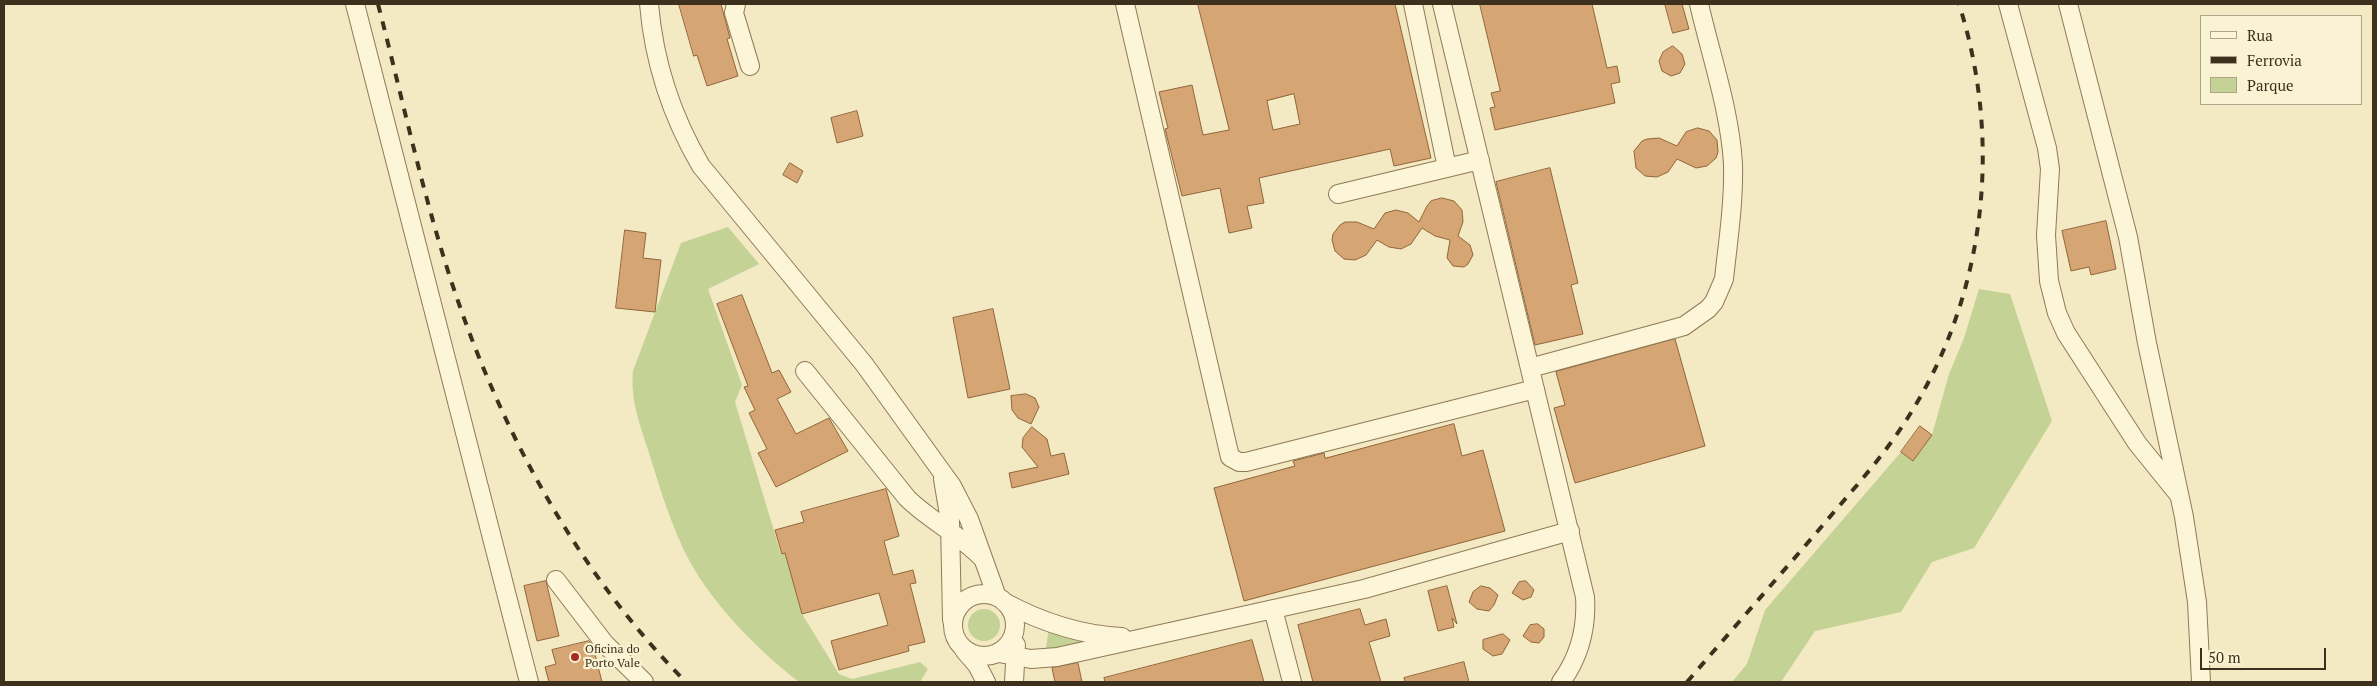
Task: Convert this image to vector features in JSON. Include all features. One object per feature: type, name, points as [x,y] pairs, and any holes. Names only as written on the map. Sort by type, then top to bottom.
[{"type":"street","points":[[355,4],[529,682]]},
{"type":"street","points":[[649,4],[651,30],[662,80],[679,125],[701,166],[864,364],[963,504],[983,559],[1001,600],[1010,608],[1015,624],[1016,657],[1014,682]]},
{"type":"street","points":[[736,4],[734,13],[750,66]]},
{"type":"street","points":[[1125,4],[1230,457],[1239,462],[1246,462],[1535,389]]},
{"type":"street","points":[[1413,4],[1447,168]]},
{"type":"street","points":[[1442,4],[1585,597],[1586,612],[1582,642],[1577,657],[1561,682]]},
{"type":"street","points":[[1530,368],[1684,326],[1708,309],[1720,291],[1724,279],[1732,197],[1732,162],[1726,120],[1698,4]]},
{"type":"street","points":[[2008,4],[2048,153],[2050,179],[2046,235],[2049,281],[2057,313],[2066,334],[2137,443],[2180,496]]},
{"type":"street","points":[[2068,4],[2128,237],[2147,342],[2180,496],[2197,602],[2201,682]]},
{"type":"street","points":[[1338,194],[1480,160]]},
{"type":"street","points":[[805,371],[907,498],[922,513],[983,559]]},
{"type":"street","points":[[941,472],[947,496],[951,533],[952,622],[955,639],[977,665],[986,682]]},
{"type":"street","points":[[960,646],[966,652],[983,656],[999,653],[1031,659],[1057,657],[1404,579],[1570,531]]},
{"type":"street","points":[[556,580],[605,644],[644,682]]},
{"type":"street","points":[[952,622],[959,606],[972,596],[980,594],[1001,600],[1038,618],[1076,631],[1142,638]]},
{"type":"street","points":[[1273,609],[1292,682]]},
{"type":"street","points":[[999,653],[1011,640],[1015,624]]},
{"type":"green space","points":[[728,227],[759,264],[708,289],[742,385],[735,402],[781,554],[785,553],[802,614],[839,674],[852,679],[920,662],[928,669],[920,682],[799,682],[753,642],[712,596],[690,562],[672,523],[637,414],[633,393],[633,371],[681,243]]},
{"type":"green space","points":[[1979,289],[2010,294],[2052,421],[1974,548],[1932,562],[1901,612],[1815,631],[1781,682],[1732,682],[1747,664],[1765,610],[1901,452],[1913,461],[1932,435],[1949,374],[1964,338]]},
{"type":"green space","points":[[984,609],[995,614],[1000,625],[995,636],[984,641],[973,636],[968,625],[973,614]]},
{"type":"green space","points":[[1049,628],[1091,641],[1090,646],[1046,648]]},
{"type":"building","points":[[679,4],[721,4],[730,38],[727,39],[738,76],[707,86],[697,55],[694,56]]},
{"type":"building","points":[[1198,4],[1395,4],[1431,158],[1394,166],[1390,149],[1259,178],[1264,203],[1247,206],[1252,228],[1229,233],[1220,188],[1182,196],[1165,129],[1168,128],[1159,92],[1192,85],[1203,135],[1229,130]],"holes":[[[1294,94],[1300,124],[1273,130],[1267,101]]]},
{"type":"building","points":[[1480,4],[1592,4],[1607,68],[1617,66],[1620,82],[1611,84],[1615,103],[1495,130],[1490,108],[1495,107],[1491,93],[1500,91]]},
{"type":"building","points":[[1665,4],[1682,4],[1689,29],[1673,33]]},
{"type":"building","points":[[1673,46],[1682,54],[1685,64],[1680,73],[1671,76],[1662,71],[1659,61],[1663,52]]},
{"type":"building","points":[[857,111],[863,136],[837,143],[831,118]]},
{"type":"building","points":[[1698,128],[1709,131],[1717,140],[1718,152],[1716,158],[1707,166],[1696,168],[1677,159],[1668,172],[1657,177],[1645,176],[1636,168],[1634,151],[1642,141],[1659,138],[1677,146],[1686,132]]},
{"type":"building","points":[[790,163],[803,171],[797,183],[783,175]]},
{"type":"building","points":[[1550,168],[1578,283],[1571,285],[1583,334],[1535,345],[1496,182]]},
{"type":"building","points":[[1442,198],[1454,201],[1462,210],[1463,222],[1458,236],[1470,245],[1473,255],[1464,267],[1453,266],[1447,258],[1450,240],[1435,236],[1422,228],[1411,244],[1401,249],[1389,247],[1377,240],[1366,255],[1355,260],[1344,259],[1335,251],[1332,240],[1333,234],[1345,222],[1357,222],[1374,229],[1385,213],[1396,210],[1408,213],[1419,222],[1431,201]]},
{"type":"building","points":[[2106,221],[2116,269],[2091,275],[2089,267],[2071,271],[2062,231]]},
{"type":"building","points":[[625,230],[646,233],[643,258],[661,260],[655,312],[616,308]]},
{"type":"building","points":[[742,295],[772,373],[779,370],[791,392],[777,399],[796,434],[829,418],[848,451],[776,487],[758,453],[767,449],[749,413],[755,410],[744,387],[748,386],[717,304]]},
{"type":"building","points":[[993,309],[1010,389],[968,398],[953,318]]},
{"type":"building","points":[[1675,339],[1705,446],[1575,483],[1554,408],[1565,405],[1556,372]]},
{"type":"building","points":[[1026,394],[1035,398],[1039,407],[1031,424],[1018,418],[1012,410],[1011,396]]},
{"type":"building","points":[[1454,424],[1462,456],[1483,450],[1505,531],[1244,601],[1214,488],[1295,466],[1293,461],[1324,453],[1325,458]]},
{"type":"building","points":[[1920,426],[1932,435],[1913,461],[1901,452]]},
{"type":"building","points":[[1032,427],[1047,439],[1051,456],[1064,453],[1069,474],[1012,488],[1009,473],[1038,467],[1022,447],[1023,438]]},
{"type":"building","points":[[886,489],[899,536],[884,541],[893,575],[913,570],[916,583],[910,584],[925,642],[908,646],[909,651],[839,670],[831,641],[888,625],[879,593],[802,614],[785,553],[782,554],[775,530],[804,522],[801,512]]},
{"type":"building","points":[[546,581],[559,636],[537,641],[524,586]]},
{"type":"building","points":[[1526,581],[1534,590],[1531,597],[1523,600],[1512,593],[1519,582]]},
{"type":"building","points":[[1447,586],[1457,624],[1452,618],[1454,627],[1438,631],[1428,591]]},
{"type":"building","points":[[1481,586],[1490,588],[1498,595],[1489,611],[1477,609],[1469,602],[1473,592]]},
{"type":"building","points":[[1360,609],[1365,625],[1386,619],[1390,636],[1369,642],[1381,682],[1313,682],[1298,625]]},
{"type":"building","points":[[1538,624],[1544,629],[1544,637],[1539,643],[1531,642],[1523,636],[1530,625]]},
{"type":"building","points":[[1503,634],[1510,640],[1502,654],[1493,656],[1483,649],[1483,640]]},
{"type":"building","points":[[1252,640],[1264,682],[1105,682],[1104,678]]},
{"type":"building","name":"Oficina do Porto Vale","points":[[589,641],[593,646],[602,682],[549,682],[545,667],[556,664],[552,650]]},
{"type":"building","points":[[1464,662],[1469,682],[1405,682],[1404,678]]},
{"type":"building","points":[[1078,663],[1082,682],[1055,682],[1052,668]]},
{"type":"railway","points":[[378,4],[425,193],[447,267],[478,356],[500,407],[552,506],[582,554],[614,599],[649,642],[686,682]]},
{"type":"railway","points":[[1687,682],[1886,449],[1907,419],[1934,372],[1955,322],[1970,270],[1979,217],[1983,164],[1981,110],[1973,56],[1959,4]]},
{"type":"place","name":"Oficina do Porto Vale","points":[[575,657]]}]
